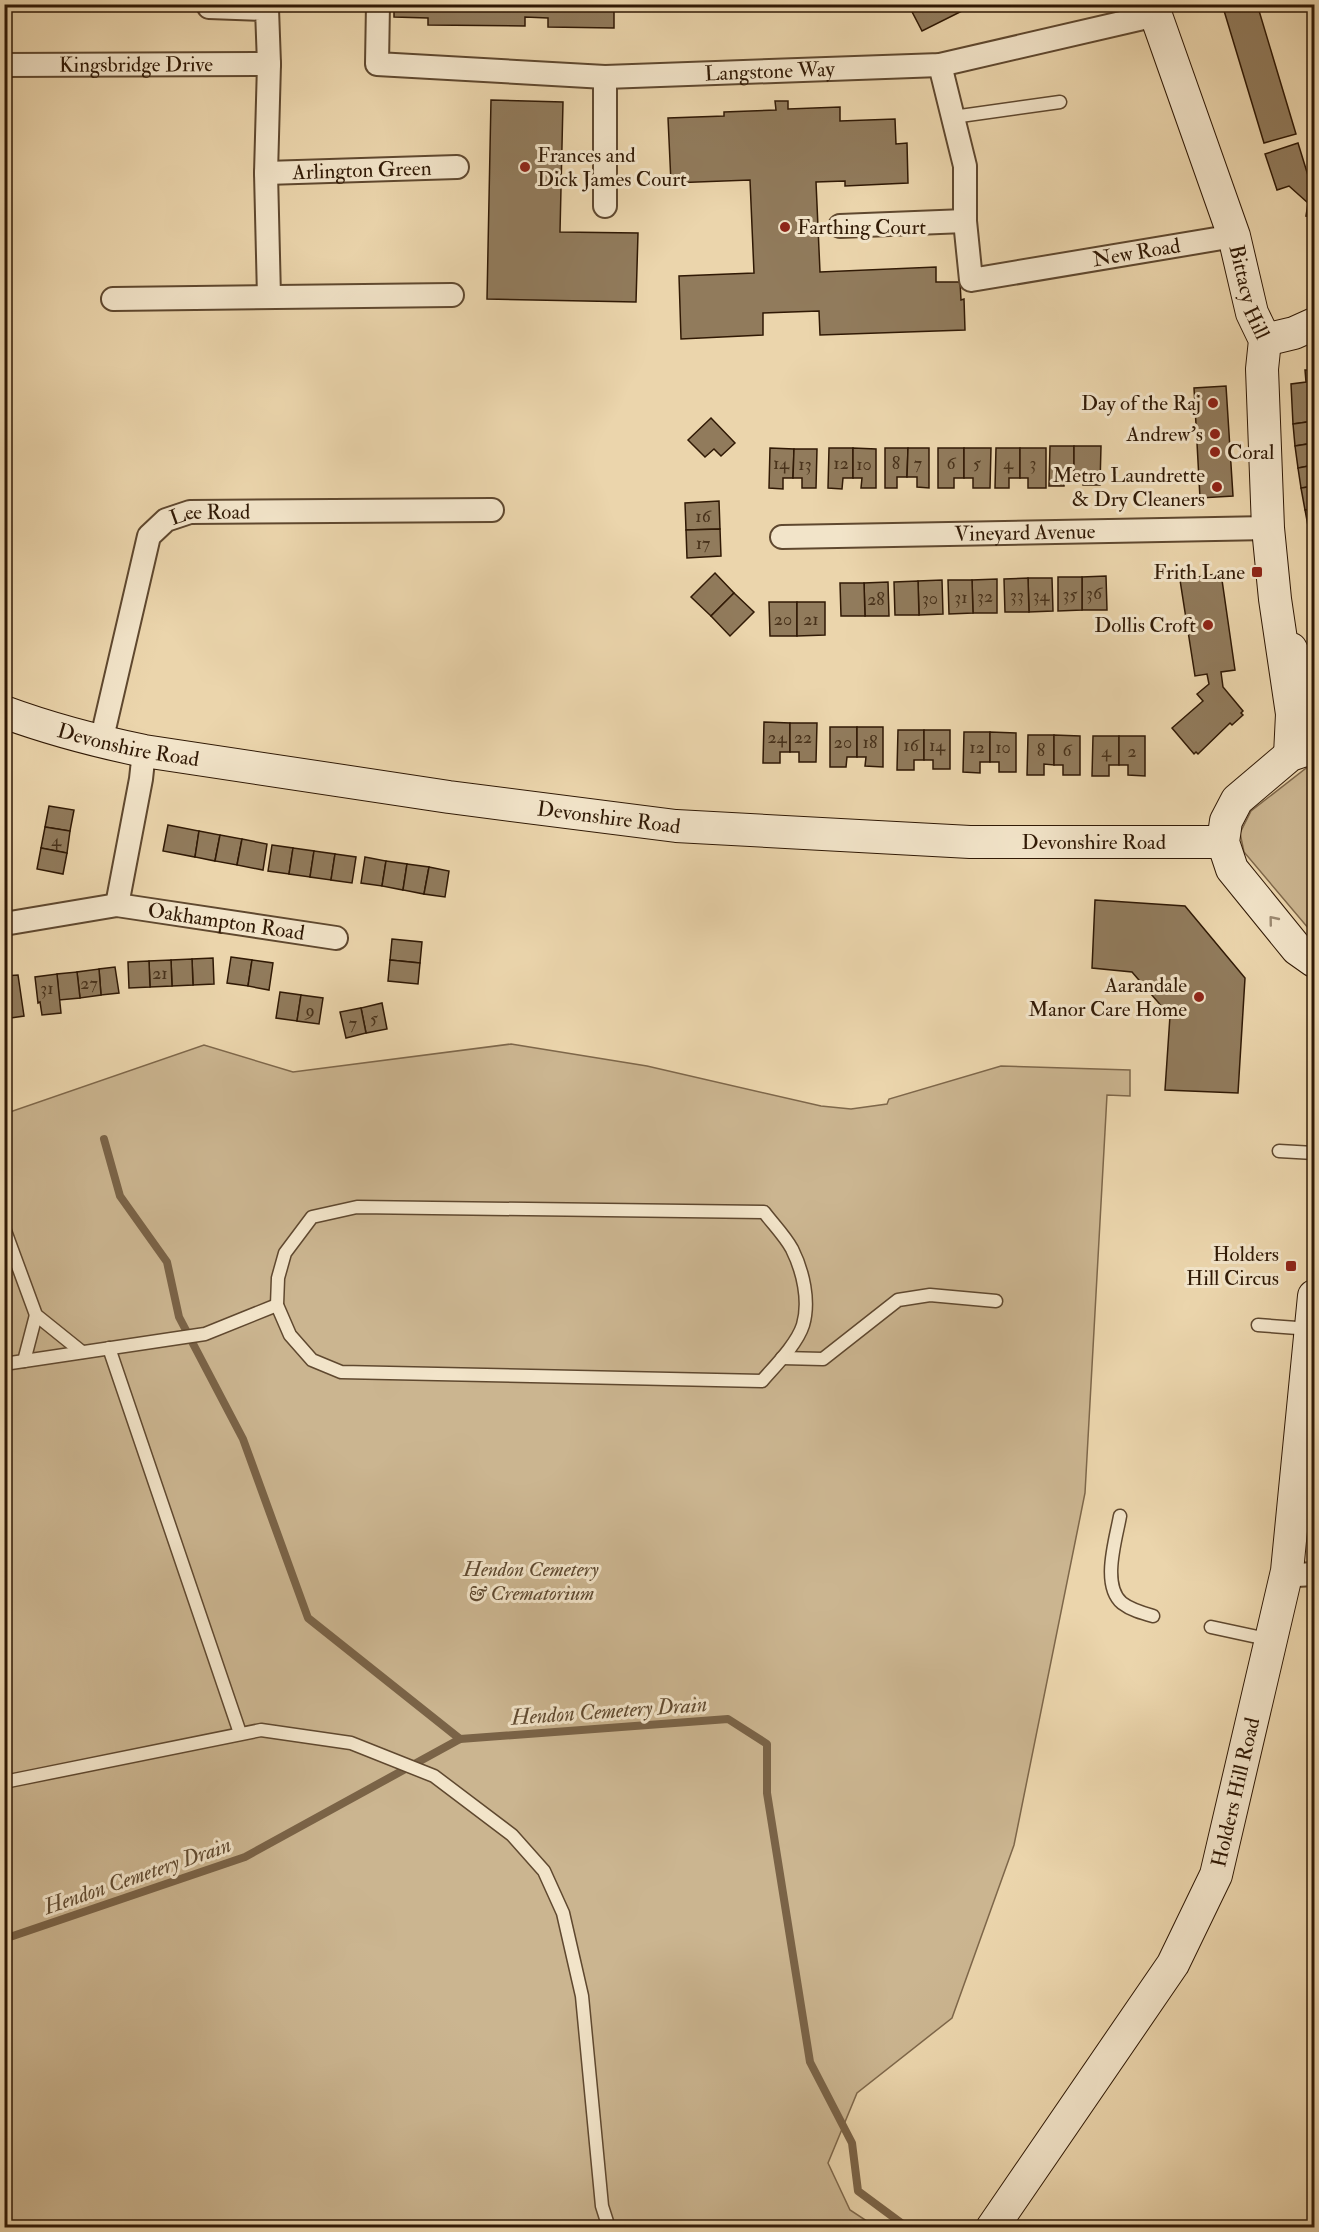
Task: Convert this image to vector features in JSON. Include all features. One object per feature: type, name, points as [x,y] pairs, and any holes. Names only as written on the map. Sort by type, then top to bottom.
[{"type":"main road","name":"Bittacy Hill","points":[[1154,10],[1234,236],[1252,314],[1265,340],[1262,369],[1269,528],[1275,599],[1292,714],[1302,751]]},
{"type":"main road","points":[[1265,340],[1294,333],[1314,324]]},
{"type":"main road","name":"Bittacy Hill","points":[[1280,629],[1314,694]]},
{"type":"main road","name":"Devonshire Road","points":[[4,712],[47,727],[144,751],[449,796],[676,826],[970,842],[1223,842]]},
{"type":"main road","points":[[1302,751],[1237,800],[1226,821],[1223,842],[1232,869],[1297,949],[1314,961]]},
{"type":"main road","name":"Holders Hill Road","points":[[992,2228],[1173,1964],[1216,1875],[1272,1640],[1301,1572],[1314,1296]]},
{"type":"street","name":"Langstone Way","points":[[378,4],[377,64],[605,77],[940,65],[1154,10]]},
{"type":"street","name":"Arlington Green","points":[[209,7],[267,9],[269,64],[266,173],[269,297]]},
{"type":"street","name":"Kingsbridge Drive","points":[[4,65],[269,64]]},
{"type":"street","points":[[840,226],[966,221],[966,166],[940,65]]},
{"type":"street","points":[[605,77],[605,206]]},
{"type":"street","name":"Arlington Green","points":[[266,173],[457,167]]},
{"type":"street","name":"New Road","points":[[966,221],[971,280],[1234,236]]},
{"type":"street","points":[[113,299],[452,294]]},
{"type":"street","name":"Lee Road","points":[[101,742],[149,536],[166,520],[190,512],[492,510]]},
{"type":"street","name":"Vineyard Avenue","points":[[782,537],[1269,528]]},
{"type":"street","name":"Oakhampton Road","points":[[117,905],[141,779],[144,751]]},
{"type":"street","name":"Oakhampton Road","points":[[4,924],[117,905],[336,938]]},
{"type":"lane","points":[[953,117],[1060,102]]},
{"type":"lane","points":[[1279,1151],[1314,1153]]},
{"type":"lane","points":[[357,1208],[764,1212],[791,1248],[801,1275],[807,1302],[802,1327],[782,1358],[762,1381],[341,1372],[312,1360],[290,1335],[277,1305],[278,1278],[285,1254],[312,1217],[357,1208]]},
{"type":"lane","points":[[4,1228],[36,1315],[82,1352]]},
{"type":"lane","points":[[782,1358],[823,1359],[891,1305],[906,1297],[930,1295],[996,1301]]},
{"type":"lane","points":[[4,1364],[205,1334],[277,1305]]},
{"type":"lane","points":[[24,1361],[36,1315]]},
{"type":"lane","points":[[1258,1325],[1312,1329]]},
{"type":"lane","points":[[109,1348],[240,1733]]},
{"type":"lane","points":[[1120,1516],[1112,1560],[1114,1593],[1122,1603],[1153,1616]]},
{"type":"lane","points":[[1211,1627],[1272,1640]]},
{"type":"lane","points":[[4,1782],[261,1730],[351,1743],[434,1776],[512,1835],[544,1871],[563,1913],[582,1996],[602,2206],[609,2228]]},
{"type":"green space","points":[[1314,762],[1314,935],[1244,852],[1240,833],[1251,811]]},
{"type":"green space","name":"Hendon Cemetery & Crematorium","points":[[511,1044],[647,1066],[821,1106],[851,1109],[887,1104],[889,1099],[1001,1066],[1130,1070],[1130,1096],[1107,1095],[1085,1493],[1014,1845],[952,2018],[857,2093],[828,2163],[850,2210],[876,2227],[5,2227],[4,1114],[204,1045],[293,1072]]},
{"type":"building","points":[[394,4],[621,4],[620,9],[614,9],[614,28],[548,27],[548,18],[525,17],[525,26],[428,25],[428,18],[394,17]]},
{"type":"building","points":[[908,4],[976,4],[922,31]]},
{"type":"building","points":[[1222,4],[1257,4],[1296,134],[1264,143]]},
{"type":"building","name":"Frances and Dick James Court","points":[[491,100],[563,102],[560,232],[638,233],[636,302],[487,299]]},
{"type":"building","name":"Farthing Court","points":[[775,101],[788,101],[788,109],[840,107],[840,121],[895,119],[896,144],[907,143],[908,183],[845,186],[845,181],[816,182],[820,272],[936,267],[936,282],[960,282],[961,300],[964,299],[965,330],[820,335],[819,311],[763,313],[763,335],[681,339],[679,276],[754,273],[750,180],[671,183],[668,118],[724,116],[724,112],[776,110]]},
{"type":"building","points":[[1298,143],[1310,182],[1314,182],[1314,217],[1306,216],[1308,203],[1289,186],[1277,190],[1265,154]]},
{"type":"building","points":[[1305,370],[1314,370],[1314,421],[1293,424],[1291,384],[1306,382]]},
{"type":"building","points":[[1226,386],[1233,496],[1200,498],[1194,388]]},
{"type":"building","points":[[711,418],[735,443],[721,456],[714,449],[705,457],[688,440]]},
{"type":"building","points":[[1314,421],[1314,443],[1295,446],[1293,424]]},
{"type":"building","points":[[1314,443],[1314,465],[1298,468],[1295,446]]},
{"type":"building","points":[[1050,446],[1074,446],[1074,475],[1064,475],[1064,486],[1049,486]]},
{"type":"building","points":[[1074,446],[1101,446],[1100,485],[1083,485],[1083,475],[1074,475]]},
{"type":"building","points":[[770,448],[794,449],[793,478],[783,478],[783,489],[769,488]]},
{"type":"building","points":[[829,448],[853,448],[853,478],[843,478],[842,489],[828,488]]},
{"type":"building","points":[[853,448],[876,449],[876,488],[861,488],[862,478],[853,478]]},
{"type":"building","points":[[885,448],[908,448],[907,477],[897,477],[897,488],[885,488]]},
{"type":"building","points":[[908,448],[929,448],[929,488],[917,487],[917,477],[907,477]]},
{"type":"building","points":[[938,448],[964,448],[964,478],[954,478],[954,488],[938,488]]},
{"type":"building","points":[[964,448],[991,448],[990,488],[973,488],[973,478],[964,478]]},
{"type":"building","points":[[996,448],[1020,448],[1020,478],[1009,478],[1009,488],[995,488]]},
{"type":"building","points":[[1020,448],[1046,448],[1046,488],[1028,488],[1028,478],[1020,478]]},
{"type":"building","points":[[794,449],[817,449],[816,488],[802,488],[802,478],[793,478]]},
{"type":"building","points":[[1314,465],[1314,486],[1301,488],[1298,468]]},
{"type":"building","points":[[1314,486],[1314,509],[1305,510],[1301,488]]},
{"type":"building","points":[[719,501],[720,529],[686,530],[685,503]]},
{"type":"building","points":[[1314,509],[1314,530],[1309,531],[1305,510]]},
{"type":"building","points":[[720,529],[721,556],[687,558],[686,530]]},
{"type":"building","points":[[1314,530],[1314,552],[1312,552],[1309,531]]},
{"type":"building","points":[[715,573],[734,593],[711,616],[691,597]]},
{"type":"building","name":"Dollis Croft","points":[[1221,573],[1235,670],[1221,672],[1223,687],[1243,711],[1241,713],[1243,715],[1232,725],[1230,723],[1198,754],[1196,752],[1194,754],[1172,728],[1203,701],[1197,694],[1209,684],[1207,674],[1195,676],[1180,580]]},
{"type":"building","points":[[1106,576],[1107,610],[1082,610],[1082,577]]},
{"type":"building","points":[[1058,577],[1082,577],[1082,610],[1058,611]]},
{"type":"building","points":[[1028,578],[1052,578],[1053,611],[1029,612]]},
{"type":"building","points":[[1028,578],[1029,612],[1005,612],[1004,579]]},
{"type":"building","points":[[997,579],[997,613],[973,613],[972,580]]},
{"type":"building","points":[[942,580],[943,614],[919,615],[918,581]]},
{"type":"building","points":[[948,580],[972,580],[973,613],[949,614]]},
{"type":"building","points":[[918,581],[919,615],[895,615],[894,582]]},
{"type":"building","points":[[888,582],[889,616],[865,616],[864,583]]},
{"type":"building","points":[[840,583],[864,583],[865,616],[841,616]]},
{"type":"building","points":[[734,593],[754,612],[730,636],[711,616]]},
{"type":"building","points":[[769,602],[797,602],[797,636],[770,636]]},
{"type":"building","points":[[797,602],[825,602],[825,635],[797,636]]},
{"type":"building","points":[[764,722],[790,723],[790,752],[780,752],[780,763],[763,763]]},
{"type":"building","points":[[790,723],[817,723],[816,762],[799,762],[799,752],[790,752]]},
{"type":"building","points":[[830,727],[857,727],[857,757],[847,757],[846,767],[830,767]]},
{"type":"building","points":[[857,727],[883,727],[883,767],[865,766],[866,757],[857,757]]},
{"type":"building","points":[[898,730],[924,730],[924,760],[914,760],[914,770],[897,770]]},
{"type":"building","points":[[924,730],[950,730],[950,769],[933,769],[933,760],[924,760]]},
{"type":"building","points":[[964,732],[990,732],[990,762],[980,762],[980,773],[963,772]]},
{"type":"building","points":[[990,732],[1016,733],[1016,772],[999,772],[999,762],[990,762]]},
{"type":"building","points":[[1028,735],[1054,735],[1054,765],[1044,764],[1044,775],[1027,775]]},
{"type":"building","points":[[1054,735],[1080,736],[1080,775],[1063,775],[1063,765],[1054,765]]},
{"type":"building","points":[[1093,736],[1119,736],[1119,765],[1109,765],[1109,776],[1092,776]]},
{"type":"building","points":[[1119,736],[1145,736],[1145,776],[1128,775],[1128,765],[1119,765]]},
{"type":"building","points":[[49,806],[74,810],[70,831],[45,827]]},
{"type":"building","points":[[168,825],[199,831],[195,857],[163,851]]},
{"type":"building","points":[[45,827],[70,831],[67,853],[41,848]]},
{"type":"building","points":[[199,831],[220,835],[215,861],[195,857]]},
{"type":"building","points":[[220,835],[242,839],[237,865],[215,861]]},
{"type":"building","points":[[242,839],[267,844],[263,870],[237,865]]},
{"type":"building","points":[[272,845],[293,848],[289,874],[268,871]]},
{"type":"building","points":[[41,848],[67,853],[63,874],[37,869]]},
{"type":"building","points":[[293,848],[314,851],[310,877],[289,874]]},
{"type":"building","points":[[314,851],[335,854],[331,880],[310,877]]},
{"type":"building","points":[[335,854],[356,857],[352,883],[331,880]]},
{"type":"building","points":[[365,857],[386,861],[382,886],[361,883]]},
{"type":"building","points":[[386,861],[407,864],[403,890],[382,886]]},
{"type":"building","points":[[407,864],[429,867],[424,894],[403,890]]},
{"type":"building","points":[[429,867],[449,871],[445,897],[424,894]]},
{"type":"building","name":"Aarandale Manor Care Home","points":[[1095,900],[1185,906],[1245,978],[1238,1093],[1165,1090],[1170,1016],[1132,972],[1092,968]]},
{"type":"building","points":[[392,939],[422,942],[420,963],[390,960]]},
{"type":"building","points":[[231,957],[252,960],[248,986],[227,983]]},
{"type":"building","points":[[213,958],[214,984],[193,985],[192,959]]},
{"type":"building","points":[[192,959],[193,985],[172,986],[171,960]]},
{"type":"building","points":[[171,960],[172,986],[150,987],[149,961]]},
{"type":"building","points":[[252,960],[273,963],[269,990],[248,986]]},
{"type":"building","points":[[390,960],[420,963],[418,984],[388,981]]},
{"type":"building","points":[[149,961],[150,987],[129,988],[128,962]]},
{"type":"building","points":[[115,967],[119,993],[101,995],[99,969]]},
{"type":"building","points":[[99,969],[101,995],[80,998],[77,972]]},
{"type":"building","points":[[77,972],[80,998],[59,1000],[57,974]]},
{"type":"building","points":[[57,974],[61,1013],[42,1015],[35,977]]},
{"type":"building","points":[[18,975],[24,1016],[4,1019],[4,976]]},
{"type":"building","points":[[280,992],[301,995],[297,1021],[276,1018]]},
{"type":"building","points":[[301,995],[323,998],[319,1024],[297,1021]]},
{"type":"building","points":[[382,1003],[387,1029],[366,1033],[361,1008]]},
{"type":"building","points":[[361,1008],[366,1033],[346,1038],[340,1012]]},
{"type":"waterway","points":[[104,1139],[120,1196],[167,1262],[179,1317],[243,1439],[308,1618],[460,1739]]},
{"type":"waterway","name":"Hendon Cemetery Drain","points":[[4,1939],[245,1857],[460,1739],[728,1719],[767,1744],[767,1793],[810,2062],[852,2143],[858,2191],[908,2228]]},
{"type":"place","name":"Frances and Dick James Court","points":[[525,167]]},
{"type":"place","name":"Farthing Court","points":[[785,227]]},
{"type":"place","name":"Day of the Raj","points":[[1213,403]]},
{"type":"place","name":"Andrew's","points":[[1215,434]]},
{"type":"place","name":"Coral","points":[[1215,452]]},
{"type":"place","name":"Metro Laundrette & Dry Cleaners","points":[[1217,487]]},
{"type":"place","name":"Frith Lane","points":[[1257,572]]},
{"type":"place","name":"Dollis Croft","points":[[1208,625]]},
{"type":"place","name":"Aarandale Manor Care Home","points":[[1199,997]]},
{"type":"place","name":"Holders Hill Circus","points":[[1291,1266]]}]
